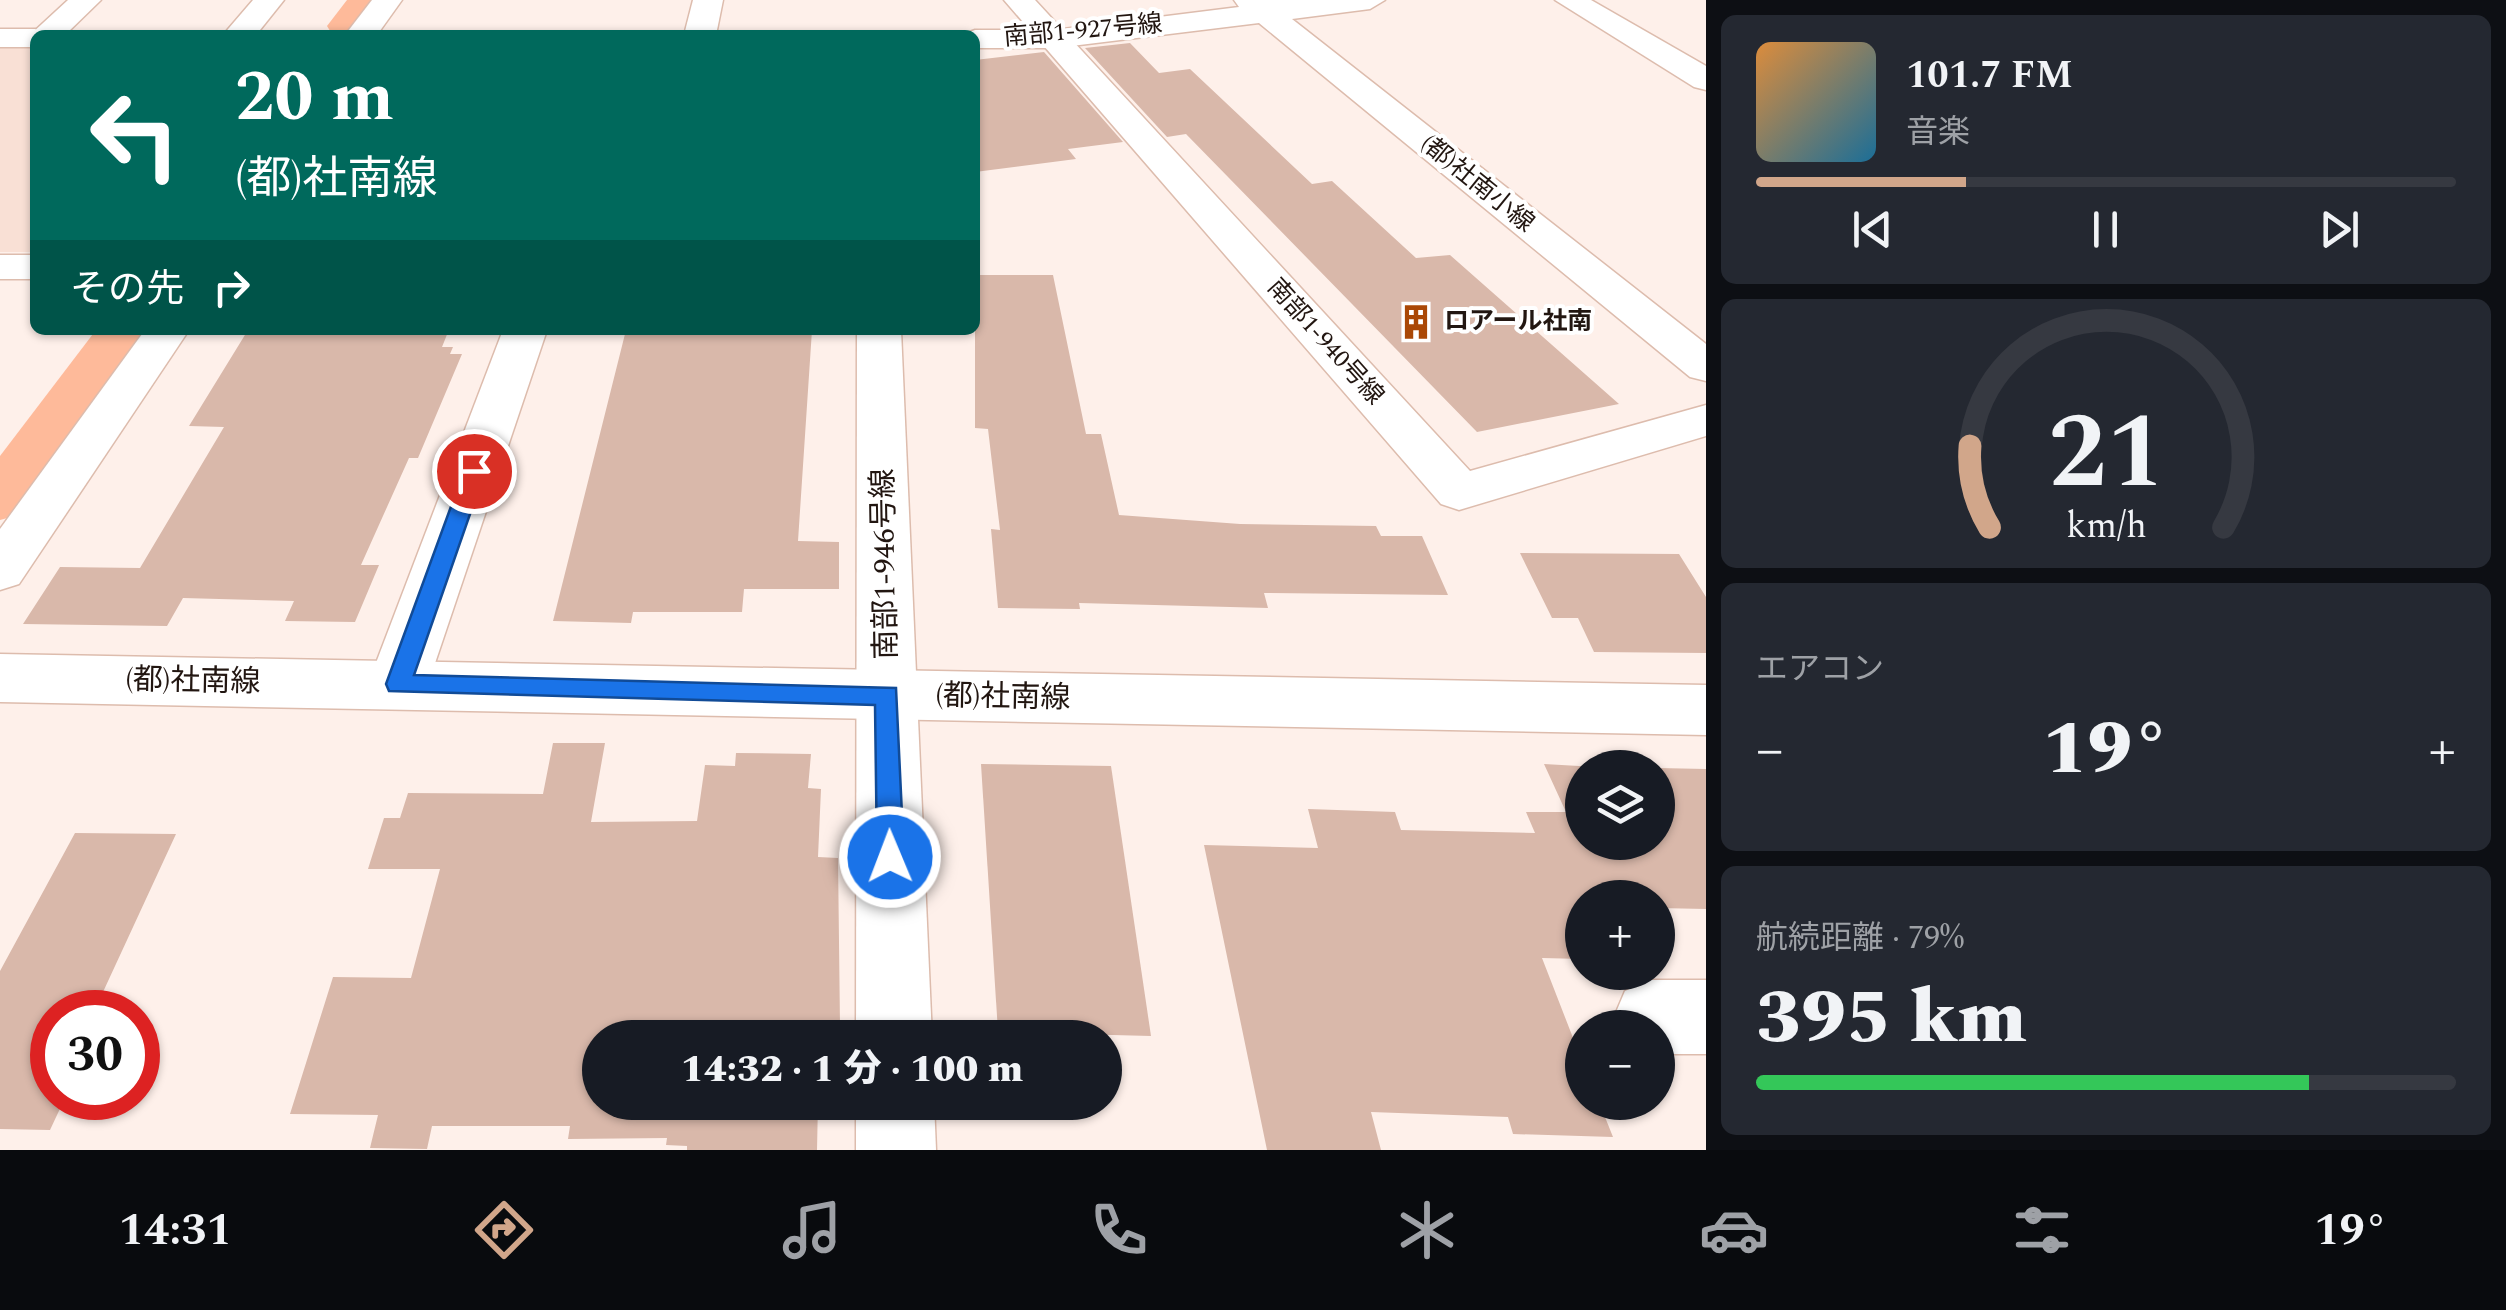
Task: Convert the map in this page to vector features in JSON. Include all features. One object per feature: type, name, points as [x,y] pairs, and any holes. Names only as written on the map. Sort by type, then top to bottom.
[{"type":"street","points":[[52,30],[86,0]]},
{"type":"street","points":[[242,30],[269,0]]},
{"type":"street","points":[[365,30],[387,0]]},
{"type":"street","points":[[701,30],[708,0]]},
{"type":"street","name":"南部1-940号線","points":[[1019,0],[1458,492],[1706,420]]},
{"type":"street","name":"南部1-927号線","points":[[980,39],[1055,39],[1256,6],[1370,0]]},
{"type":"street","points":[[1570,0],[1706,80]]},
{"type":"street","name":"(都)社南小線","points":[[1256,6],[1706,367]]},
{"type":"street","points":[[0,38],[30,38]]},
{"type":"street","points":[[0,267],[30,267]]},
{"type":"street","points":[[0,570],[164,335]]},
{"type":"street","points":[[398,684],[523,335]]},
{"type":"street","name":"南部1-946号線","points":[[879,335],[894,1020]]},
{"type":"street","name":"(都)社南線","points":[[0,678],[1706,710]]},
{"type":"street","points":[[895,1120],[896,1150]]},
{"type":"shaded area","points":[[0,46],[30,46],[30,252],[0,252]]},
{"type":"building","name":"ロアール社南","points":[[1130,43],[1159,73],[1190,69],[1312,184],[1332,181],[1416,258],[1450,255],[1619,404],[1477,432],[1186,134],[1167,137],[1085,48]]},
{"type":"building","points":[[1044,52],[1123,142],[1068,149],[1076,159],[980,171],[980,59]]},
{"type":"building","points":[[980,275],[1053,275],[1086,434],[1101,434],[1119,515],[1240,524],[1376,526],[1381,536],[1422,536],[1448,595],[1264,593],[1268,608],[1079,603],[1080,609],[998,608],[991,529],[1000,530],[988,429],[975,428],[975,335],[980,335]]},
{"type":"building","points":[[245,335],[447,335],[442,347],[453,347],[450,354],[462,354],[418,458],[409,458],[361,565],[379,565],[355,622],[285,621],[294,601],[183,598],[167,626],[23,624],[60,567],[140,568],[224,427],[189,426]]},
{"type":"building","points":[[625,335],[812,335],[798,541],[839,542],[839,589],[744,589],[742,612],[633,612],[631,623],[553,621]]},
{"type":"building","points":[[1520,553],[1679,554],[1706,597],[1706,653],[1594,652],[1578,618],[1552,618]]},
{"type":"building","points":[[553,743],[605,743],[591,822],[697,821],[705,765],[735,766],[736,753],[811,754],[808,788],[821,789],[818,857],[838,858],[840,1020],[582,1020],[582,1120],[818,1120],[817,1150],[687,1150],[687,1146],[666,1145],[667,1138],[568,1139],[570,1126],[432,1126],[427,1149],[370,1148],[378,1115],[290,1114],[333,977],[411,978],[440,869],[368,869],[384,818],[400,818],[408,793],[543,794]]},
{"type":"building","points":[[981,764],[1111,766],[1151,1036],[1122,1035],[1122,1020],[997,1020]]},
{"type":"building","points":[[1544,764],[1565,765],[1565,810]]},
{"type":"building","points":[[1675,768],[1706,769],[1706,909],[1675,908],[1675,880],[1565,880],[1565,959],[1542,958],[1565,1017],[1565,1120],[1606,1120],[1613,1137],[1513,1134],[1508,1117],[1371,1112],[1381,1150],[1267,1150],[1204,845],[1318,848],[1308,809],[1395,812],[1401,830],[1535,833],[1526,812],[1565,812],[1565,860],[1675,860]]},
{"type":"building","points":[[75,833],[176,834],[104,990],[30,990],[30,1120],[55,1120],[50,1130],[0,1129],[0,971]]},
{"type":"waterway","points":[[345,26],[365,0]]},
{"type":"waterway","points":[[0,499],[119,335]]},
{"type":"place","name":"ロアール社南","points":[[1416,322]]},
{"type":"route","points":[[474,471],[398,684],[887,695],[890,857]]}]
